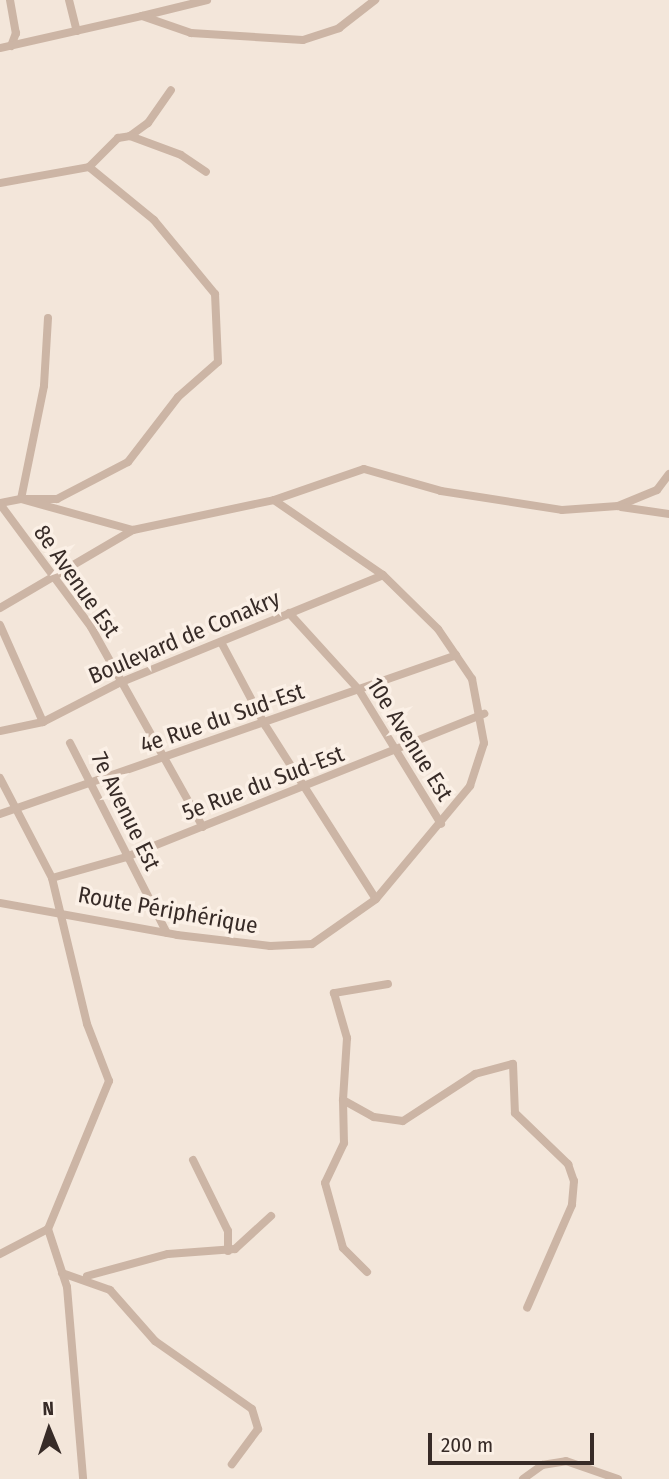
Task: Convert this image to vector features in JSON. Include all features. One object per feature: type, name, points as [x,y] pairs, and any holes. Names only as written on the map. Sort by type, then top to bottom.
[{"type":"street","points":[[10,0],[16,33],[11,46]]},
{"type":"street","points":[[69,0],[77,31]]},
{"type":"street","points":[[0,47],[207,0]]},
{"type":"street","points":[[142,16],[191,33],[303,40],[339,28],[375,0]]},
{"type":"street","points":[[0,183],[89,166],[118,138],[130,136],[148,123],[171,90]]},
{"type":"street","points":[[130,136],[181,155],[206,172]]},
{"type":"street","points":[[0,503],[21,499],[57,499],[128,462],[178,397],[218,362],[215,294],[154,220],[89,166]]},
{"type":"street","points":[[21,499],[44,386],[48,318]]},
{"type":"street","points":[[0,608],[54,579],[133,530],[274,500],[364,469],[440,491],[562,510],[618,506],[669,514]]},
{"type":"street","points":[[618,506],[657,490],[669,474]]},
{"type":"street","points":[[21,499],[133,530]]},
{"type":"street","name":"Route Périphérique","points":[[0,903],[64,912],[167,933],[270,946],[312,944],[376,900],[442,824],[470,786],[484,743],[484,714],[456,655],[383,575],[274,500]]},
{"type":"street","name":"8e Avenue Est","points":[[0,503],[91,627],[118,684],[165,757],[203,827]]},
{"type":"street","name":"Boulevard de Conakry","points":[[0,731],[43,722],[118,684],[383,575]]},
{"type":"street","name":"10e Avenue Est","points":[[289,613],[359,690],[394,754],[442,824]]},
{"type":"street","points":[[0,625],[43,722]]},
{"type":"street","points":[[221,642],[265,725],[376,900]]},
{"type":"street","name":"4e Rue du Sud-Est","points":[[0,814],[265,725],[456,655]]},
{"type":"street","name":"5e Rue du Sud-Est","points":[[52,878],[125,857],[394,754],[484,714]]},
{"type":"street","name":"7e Avenue Est","points":[[70,743],[125,857],[167,933]]},
{"type":"street","points":[[0,778],[52,878],[64,912],[87,1024],[109,1081],[48,1228],[0,1254]]},
{"type":"street","points":[[367,1272],[343,1248],[325,1183],[344,1143],[346,1038],[334,993],[388,984]]},
{"type":"street","points":[[343,1100],[374,1117],[402,1121],[475,1074],[513,1064],[515,1114],[547,1138],[575,1181],[559,1240],[527,1308]]},
{"type":"street","points":[[193,1160],[228,1231],[228,1251]]},
{"type":"street","points":[[62,1273],[77,1275],[133,1268],[168,1254],[228,1251],[271,1216]]},
{"type":"street","points":[[48,1228],[62,1273],[83,1479]]},
{"type":"street","points":[[77,1275],[110,1290],[155,1340],[253,1409],[258,1429],[232,1464]]},
{"type":"street","points":[[523,1479],[542,1465],[566,1461],[618,1479]]}]
